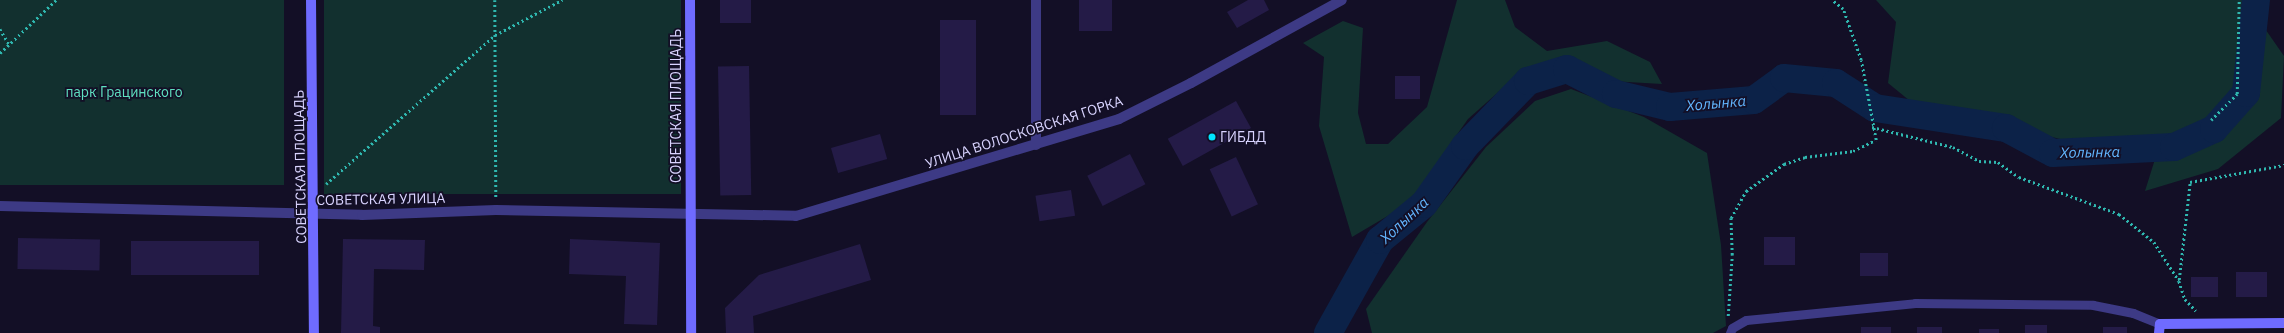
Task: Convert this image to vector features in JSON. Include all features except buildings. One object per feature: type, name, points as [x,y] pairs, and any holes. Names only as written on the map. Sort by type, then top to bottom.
[{"type":"street","name":"СОВЕТСКАЯ ПЛОЩАДЬ","points":[[311,0],[315,214],[314,333]]},
{"type":"street","name":"СОВЕТСКАЯ ПЛОЩАДЬ","points":[[690,0],[691,333]]},
{"type":"street","points":[[1036,0],[1036,145]]},
{"type":"street","name":"УЛИЦА ВОЛОСКОВСКАЯ ГОРКА","points":[[690,212],[796,216],[1119,119],[1191,83],[1342,0]]},
{"type":"street","name":"СОВЕТСКАЯ УЛИЦА","points":[[0,206],[362,215],[496,210],[690,212]]},
{"type":"street","points":[[2159,328],[2208,323],[2284,323]]},
{"type":"lane","points":[[1729,329],[1746,320],[1915,302],[2093,305],[2134,313],[2159,328]]},
{"type":"path","points":[[0,53],[56,0]]},
{"type":"path","points":[[495,0],[496,210]]},
{"type":"path","points":[[326,184],[495,35],[562,0]]},
{"type":"path","points":[[1729,329],[1732,255],[1731,218],[1746,191],[1784,164],[1868,145],[1876,140],[1872,127],[1861,60],[1843,9],[1832,0]]},
{"type":"path","points":[[2211,120],[2237,94],[2239,0]]},
{"type":"path","points":[[0,29],[9,44]]},
{"type":"path","points":[[1872,127],[1953,147],[1979,161],[1998,162],[2019,177],[2119,214],[2154,242],[2179,281],[2185,299],[2208,323]]},
{"type":"path","points":[[2179,281],[2190,182],[2284,165]]},
{"type":"green space","name":"парк Грацинского","points":[[0,0],[284,0],[284,185],[0,185]]},
{"type":"green space","points":[[324,0],[681,0],[681,194],[324,194]]},
{"type":"green space","points":[[1457,0],[1505,0],[1515,27],[1547,51],[1607,41],[1650,62],[1662,84],[1610,81],[1561,59],[1513,79],[1468,119],[1408,204],[1352,237],[1319,126],[1324,57],[1303,43],[1343,21],[1363,28],[1358,113],[1366,144],[1388,144],[1427,107]]},
{"type":"green space","points":[[1876,0],[2245,0],[2284,56],[2281,118],[2218,169],[2145,191],[2161,140],[2060,139],[1910,101],[1888,83],[1896,22]]},
{"type":"green space","points":[[1571,89],[1644,117],[1707,153],[1721,245],[1726,326],[1713,333],[1372,333],[1366,309],[1427,222],[1486,147],[1535,101]]},
{"type":"waterway","name":"Холынка","points":[[1328,333],[1380,240],[1424,204],[1465,146],[1528,81],[1567,69],[1616,94],[1670,107],[1754,100],[1784,78],[1836,83],[1875,108],[2006,128],[2053,153],[2174,147],[2214,129],[2246,93],[2256,0]]},
{"type":"place","name":"ГИБДД","points":[[1212,137]]}]
